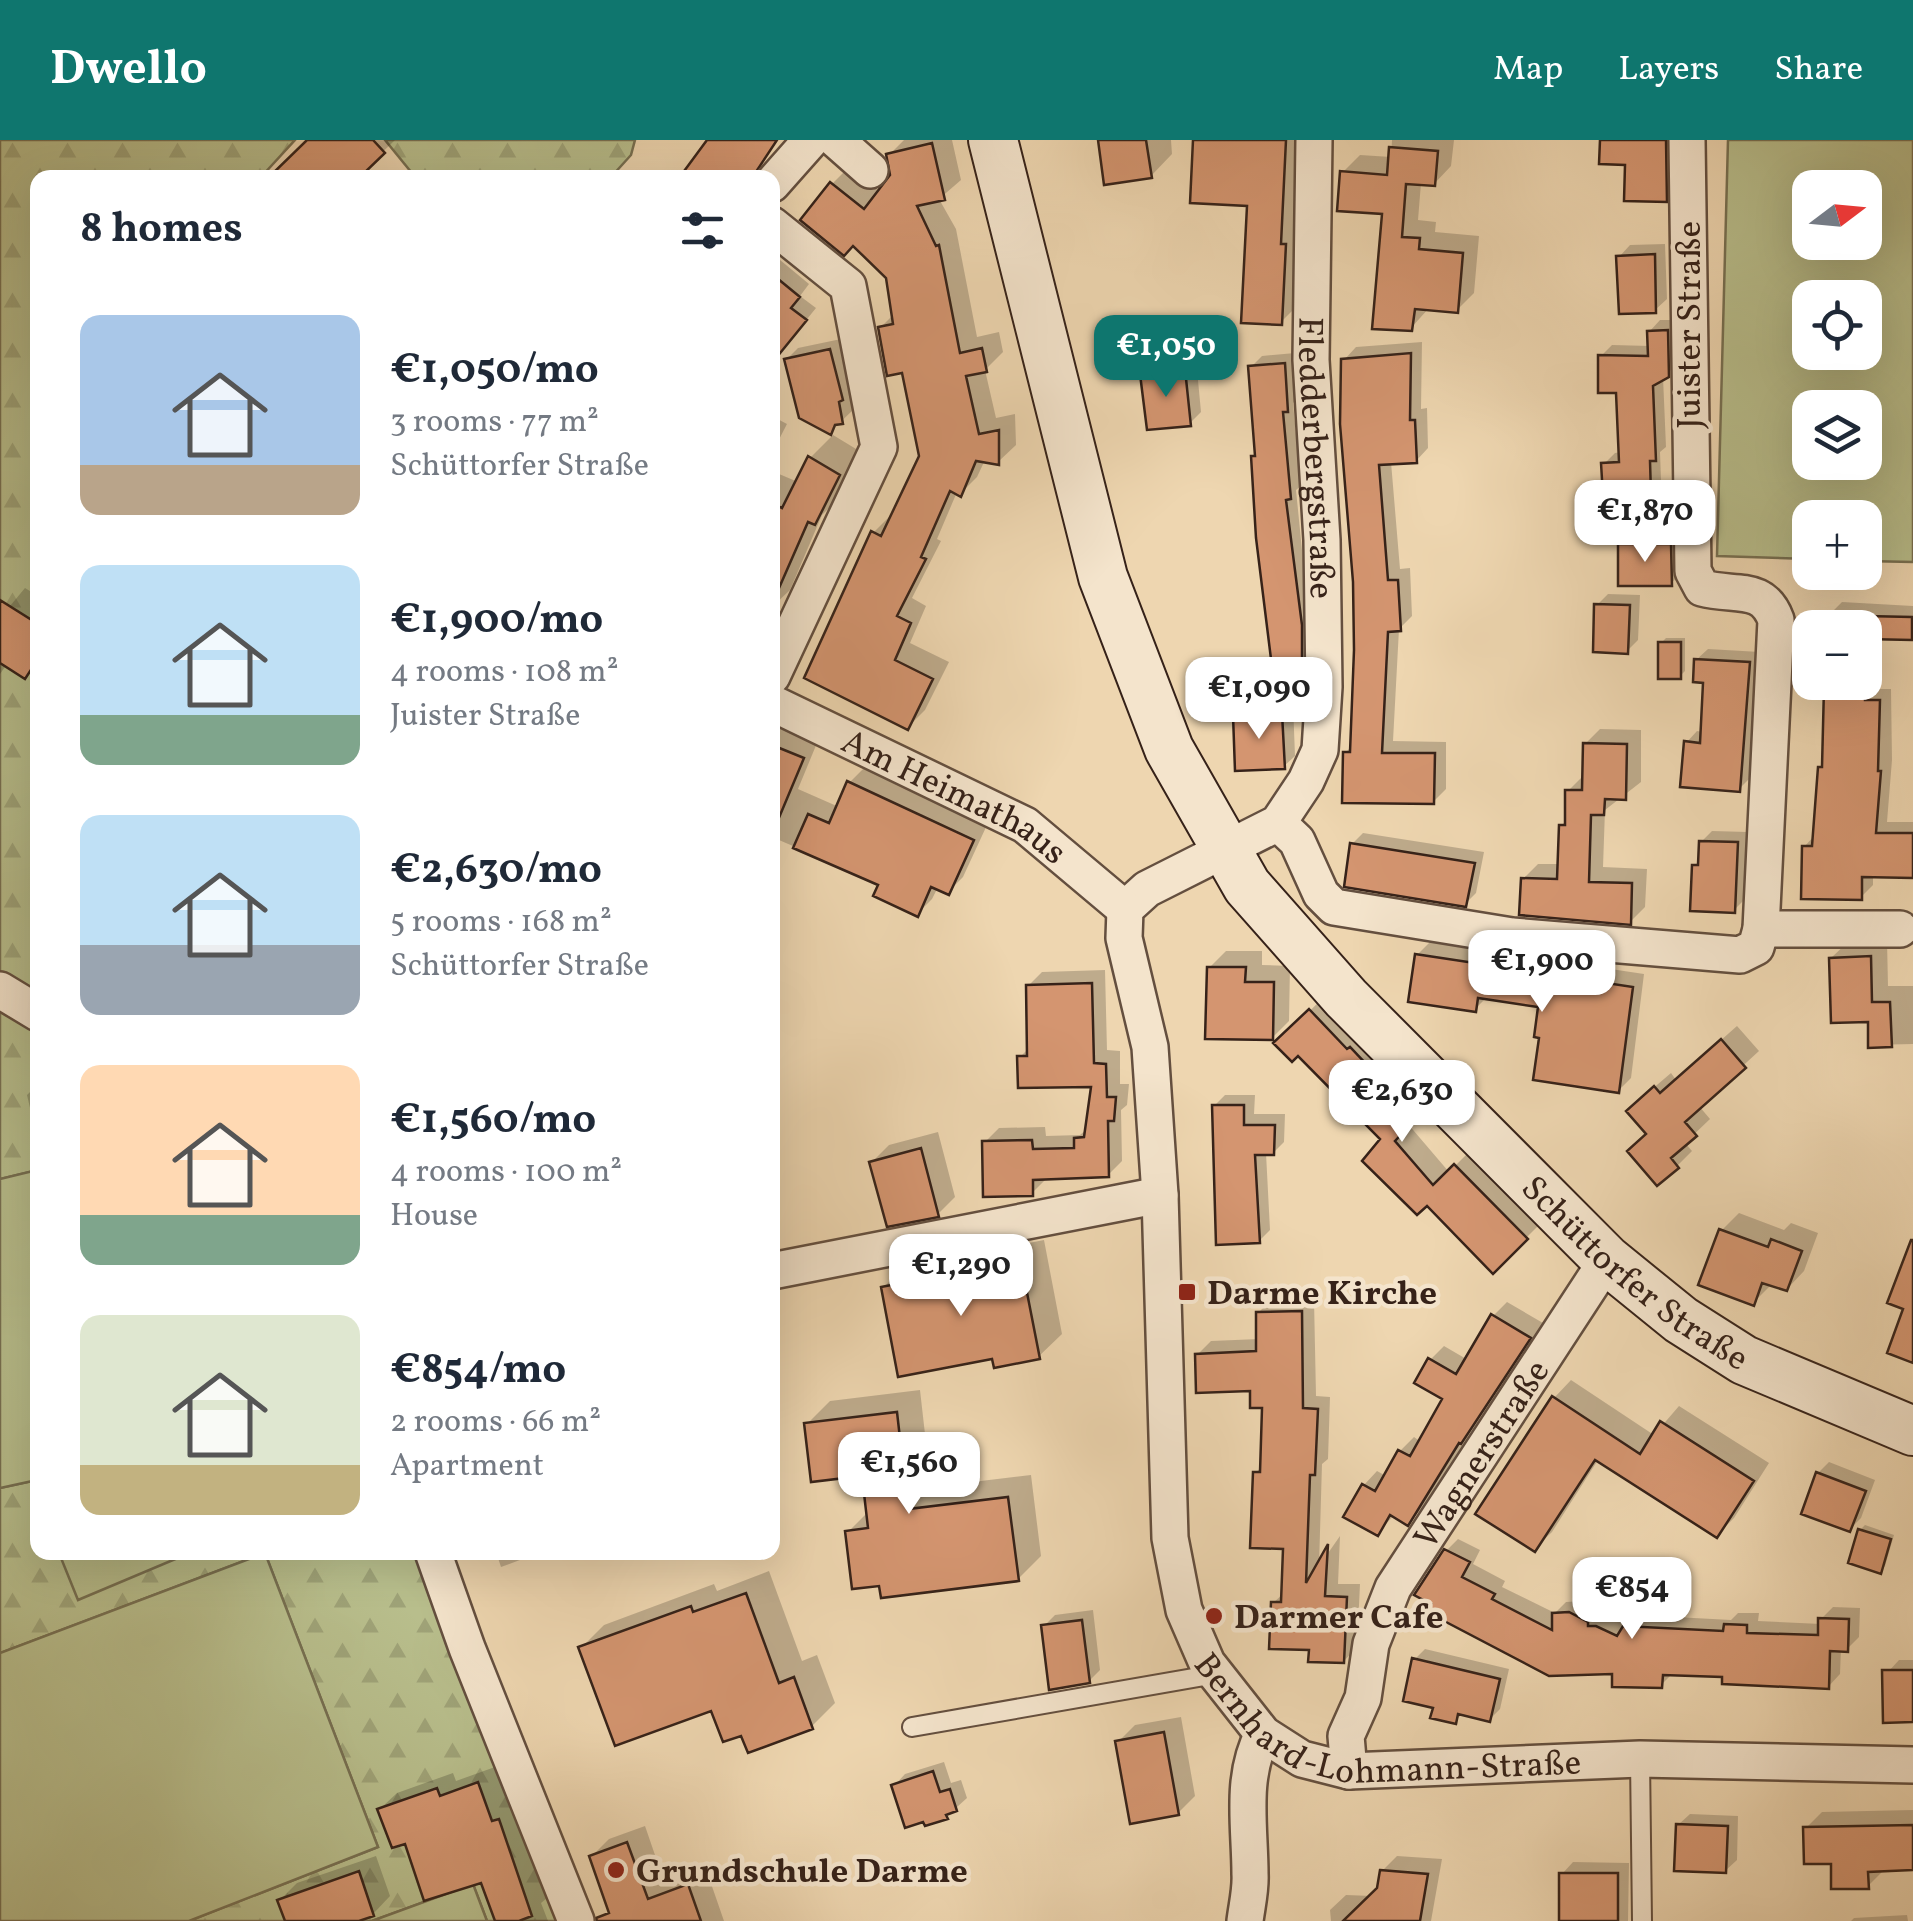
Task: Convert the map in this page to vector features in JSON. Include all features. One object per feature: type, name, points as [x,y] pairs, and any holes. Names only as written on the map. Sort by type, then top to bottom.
[{"type":"main road","name":"Schüttorfer Straße","points":[[992,140],[1103,576],[1169,749],[1247,886],[1346,998],[1606,1260],[1681,1320],[1744,1360],[1913,1431]]},
{"type":"street","points":[[780,175],[811,140]]},
{"type":"street","points":[[836,140],[870,170]]},
{"type":"street","name":"Fledderbergstraße","points":[[1278,822],[1306,781],[1320,750],[1324,687],[1322,540],[1311,360],[1314,140]]},
{"type":"street","name":"Juister Straße","points":[[1687,140],[1693,571],[1702,588],[1758,596],[1770,604],[1776,620],[1761,929]]},
{"type":"street","points":[[780,231],[848,286],[879,446],[780,659]]},
{"type":"street","name":"Am Heimathaus","points":[[780,707],[1025,825],[1125,909]]},
{"type":"street","points":[[1125,909],[1147,889],[1278,822],[1297,841],[1321,894],[1334,907],[1512,936],[1740,955],[1756,947],[1761,929],[1900,929]]},
{"type":"street","name":"Bernhard-Lohmann-Straße","points":[[1125,909],[1124,938],[1150,1046],[1160,1195],[1170,1538],[1184,1610],[1207,1663],[1263,1734],[1302,1759],[1349,1771],[1640,1760],[1913,1765]]},
{"type":"street","points":[[0,990],[30,1008]]},
{"type":"street","points":[[780,1269],[1160,1195]]},
{"type":"street","name":"Wagnerstraße","points":[[1349,1771],[1346,1736],[1363,1698],[1372,1644],[1393,1588],[1606,1260]]},
{"type":"street","points":[[436,1560],[576,1921]]},
{"type":"street","points":[[1245,1921],[1250,1879],[1247,1796],[1254,1751],[1263,1734]]},
{"type":"lane","points":[[912,1727],[1216,1674]]},
{"type":"lane","points":[[1640,1760],[1642,1921]]},
{"type":"green space","points":[[0,140],[295,140],[267,170],[30,170],[30,1172],[0,1179]]},
{"type":"green space","points":[[385,140],[635,140],[631,155],[617,170],[409,170]]},
{"type":"green space","points":[[1728,140],[1913,140],[1913,562],[1882,561],[1882,500],[1792,500],[1792,558],[1717,556]]},
{"type":"green space","points":[[30,1172],[30,1482],[0,1488],[0,1179]]},
{"type":"green space","points":[[30,1482],[30,1560],[246,1560],[0,1653],[0,1488]]},
{"type":"green space","points":[[62,1560],[173,1560],[78,1600]]},
{"type":"green space","points":[[246,1560],[268,1560],[378,1847],[189,1921],[0,1921],[0,1653]]},
{"type":"green space","points":[[268,1560],[432,1560],[573,1921],[487,1921],[473,1884],[372,1921],[189,1921],[378,1847]]},
{"type":"green space","points":[[473,1884],[487,1921],[372,1921]]},
{"type":"building","points":[[307,140],[373,140],[385,153],[367,170],[276,170]]},
{"type":"building","points":[[707,140],[777,140],[757,170],[685,170]]},
{"type":"building","points":[[1098,140],[1146,140],[1152,178],[1104,185]]},
{"type":"building","points":[[1193,140],[1286,140],[1282,325],[1241,323],[1247,206],[1190,203]]},
{"type":"building","points":[[1600,140],[1666,140],[1667,202],[1624,201],[1625,165],[1599,164]]},
{"type":"building","points":[[932,143],[945,200],[917,206],[936,246],[939,245],[960,353],[982,348],[987,372],[966,376],[979,434],[999,430],[999,465],[976,461],[961,497],[950,491],[921,557],[926,559],[897,616],[911,623],[895,660],[933,679],[908,730],[804,678],[871,531],[881,536],[919,456],[902,373],[887,376],[878,327],[893,324],[886,278],[853,246],[844,256],[800,220],[830,182],[864,209],[890,175],[886,154]]},
{"type":"building","points":[[1389,147],[1438,151],[1435,186],[1406,184],[1402,237],[1420,238],[1419,249],[1463,253],[1458,313],[1415,309],[1412,331],[1372,329],[1382,214],[1337,211],[1340,171],[1387,175]]},
{"type":"building","points":[[1655,254],[1656,313],[1619,314],[1616,256]]},
{"type":"building","points":[[780,281],[800,297],[791,308],[807,320],[780,353]]},
{"type":"building","points":[[1668,330],[1669,377],[1653,386],[1656,461],[1650,461],[1651,494],[1603,496],[1601,463],[1619,462],[1616,393],[1598,393],[1598,355],[1648,356],[1647,331]]},
{"type":"building","points":[[830,349],[843,400],[839,402],[843,424],[835,425],[831,435],[799,418],[784,359]]},
{"type":"building","points":[[1411,353],[1410,420],[1415,420],[1417,463],[1379,465],[1388,580],[1398,580],[1401,631],[1388,632],[1382,753],[1435,753],[1434,804],[1342,803],[1343,752],[1350,752],[1354,650],[1353,582],[1340,424],[1341,359]]},
{"type":"building","points":[[1285,363],[1288,412],[1283,412],[1291,499],[1286,500],[1302,625],[1302,663],[1272,667],[1256,538],[1248,366]]},
{"type":"building","points":[[1185,369],[1191,426],[1147,430],[1140,374]]},
{"type":"building","points":[[808,456],[840,475],[815,525],[808,522],[780,586],[780,507]]},
{"type":"building","points":[[1618,544],[1671,544],[1672,586],[1618,586]]},
{"type":"building","points":[[0,600],[30,619],[30,671],[25,679],[0,663]]},
{"type":"building","points":[[1594,604],[1630,605],[1628,654],[1593,652]]},
{"type":"building","points":[[1882,616],[1912,617],[1912,640],[1882,639]]},
{"type":"building","points":[[1658,642],[1681,642],[1681,679],[1658,679]]},
{"type":"building","points":[[1694,659],[1750,662],[1740,792],[1680,787],[1684,741],[1700,743],[1703,683],[1693,682]]},
{"type":"building","points":[[1824,700],[1880,700],[1881,771],[1876,833],[1913,833],[1913,878],[1862,877],[1862,900],[1801,899],[1802,846],[1812,846],[1818,767],[1822,767]]},
{"type":"building","points":[[1282,713],[1285,769],[1235,771],[1233,715]]},
{"type":"building","points":[[1583,743],[1627,744],[1626,800],[1605,799],[1604,815],[1591,815],[1589,882],[1632,883],[1631,925],[1519,915],[1521,878],[1557,879],[1559,825],[1565,825],[1565,790],[1582,790]]},
{"type":"building","points":[[780,748],[804,758],[780,815]]},
{"type":"building","points":[[847,781],[974,840],[949,895],[931,887],[918,917],[873,896],[878,885],[793,848],[808,814],[829,823]]},
{"type":"building","points":[[1699,841],[1738,842],[1735,913],[1690,911],[1692,865],[1698,865]]},
{"type":"building","points":[[1350,843],[1475,863],[1466,907],[1344,887]]},
{"type":"building","points":[[1415,954],[1633,987],[1619,1093],[1533,1080],[1539,1038],[1534,1037],[1538,1007],[1478,998],[1476,1012],[1408,1002]]},
{"type":"building","points":[[1871,956],[1872,1002],[1890,1002],[1892,1047],[1868,1048],[1868,1022],[1831,1023],[1829,958]]},
{"type":"building","points":[[1207,967],[1246,967],[1245,982],[1274,982],[1273,1040],[1205,1039]]},
{"type":"building","points":[[1092,983],[1094,1063],[1106,1064],[1107,1097],[1116,1097],[1114,1121],[1108,1121],[1109,1177],[1033,1180],[1033,1196],[983,1197],[982,1141],[1032,1140],[1033,1149],[1074,1148],[1074,1138],[1084,1137],[1091,1087],[1018,1088],[1017,1056],[1027,1056],[1026,985]]},
{"type":"building","points":[[1309,1009],[1417,1118],[1395,1141],[1433,1185],[1454,1164],[1528,1239],[1493,1274],[1427,1206],[1417,1215],[1362,1161],[1380,1139],[1298,1056],[1292,1062],[1273,1043]]},
{"type":"building","points":[[1721,1039],[1746,1068],[1685,1122],[1697,1136],[1671,1158],[1679,1168],[1657,1186],[1627,1151],[1646,1134],[1626,1111],[1654,1086],[1660,1093]]},
{"type":"building","points":[[1212,1105],[1244,1105],[1244,1125],[1275,1125],[1274,1155],[1255,1155],[1260,1243],[1216,1245]]},
{"type":"building","points":[[921,1148],[939,1217],[887,1227],[869,1162]]},
{"type":"building","points":[[1719,1229],[1768,1247],[1771,1239],[1802,1251],[1787,1291],[1762,1283],[1754,1306],[1698,1285]]},
{"type":"building","points":[[1911,1240],[1913,1363],[1887,1353],[1903,1309],[1887,1303]]},
{"type":"building","points":[[989,1259],[991,1268],[1021,1262],[1040,1359],[994,1368],[992,1359],[898,1377],[881,1287],[964,1271],[963,1264]]},
{"type":"building","points":[[1302,1311],[1303,1408],[1318,1409],[1315,1475],[1310,1475],[1306,1583],[1328,1544],[1325,1596],[1347,1597],[1344,1663],[1308,1662],[1309,1650],[1269,1649],[1271,1602],[1281,1602],[1283,1549],[1250,1548],[1253,1472],[1260,1472],[1262,1408],[1250,1408],[1250,1391],[1196,1393],[1195,1354],[1256,1351],[1256,1312]]},
{"type":"building","points":[[1491,1314],[1531,1338],[1408,1526],[1390,1515],[1378,1536],[1343,1517],[1362,1484],[1375,1491],[1398,1450],[1410,1456],[1442,1399],[1414,1383],[1428,1358],[1456,1374]]},
{"type":"building","points":[[1552,1396],[1640,1454],[1660,1421],[1754,1481],[1717,1538],[1595,1460],[1535,1552],[1475,1514]]},
{"type":"building","points":[[897,1412],[908,1509],[1008,1497],[1019,1581],[881,1598],[879,1586],[852,1589],[845,1531],[868,1528],[862,1476],[811,1482],[804,1423]]},
{"type":"building","points":[[1816,1472],[1866,1491],[1850,1532],[1801,1514]]},
{"type":"building","points":[[1858,1529],[1891,1539],[1881,1574],[1848,1563]]},
{"type":"building","points":[[1444,1549],[1470,1562],[1462,1577],[1495,1594],[1492,1599],[1552,1630],[1552,1613],[1569,1612],[1588,1622],[1588,1626],[1617,1636],[1623,1626],[1723,1631],[1724,1624],[1747,1625],[1747,1633],[1818,1635],[1818,1618],[1849,1619],[1848,1652],[1830,1651],[1829,1689],[1722,1684],[1722,1677],[1663,1675],[1662,1688],[1612,1687],[1612,1674],[1549,1676],[1427,1612],[1431,1604],[1414,1595]]},
{"type":"building","points":[[746,1593],[779,1683],[794,1677],[813,1729],[748,1753],[741,1736],[723,1742],[711,1711],[615,1746],[578,1647],[691,1606],[693,1612]]},
{"type":"building","points":[[1082,1620],[1090,1683],[1049,1690],[1041,1625]]},
{"type":"building","points":[[1412,1658],[1500,1679],[1490,1722],[1458,1714],[1456,1724],[1430,1718],[1433,1708],[1403,1701]]},
{"type":"building","points":[[1882,1670],[1913,1670],[1913,1722],[1883,1723]]},
{"type":"building","points":[[1164,1732],[1179,1815],[1130,1824],[1115,1741]]},
{"type":"building","points":[[933,1771],[940,1792],[950,1789],[957,1811],[946,1815],[948,1819],[905,1828],[891,1785]]},
{"type":"building","points":[[478,1782],[492,1821],[499,1819],[532,1916],[519,1921],[495,1921],[481,1883],[424,1901],[405,1844],[392,1848],[377,1809],[437,1788],[440,1796]]},
{"type":"building","points":[[1676,1824],[1728,1826],[1726,1873],[1674,1871]]},
{"type":"building","points":[[1913,1825],[1913,1870],[1868,1872],[1869,1889],[1831,1889],[1831,1864],[1804,1864],[1803,1827]]},
{"type":"building","name":"Grundschule Darme","points":[[627,1842],[648,1899],[688,1884],[701,1921],[597,1921],[596,1918],[609,1913],[589,1856]]},
{"type":"building","points":[[1380,1870],[1428,1874],[1420,1921],[1343,1921],[1377,1888]]},
{"type":"building","points":[[359,1871],[374,1916],[359,1921],[285,1921],[277,1900]]},
{"type":"building","points":[[1559,1873],[1618,1873],[1618,1921],[1559,1921]]},
{"type":"place","name":"Darme Kirche","points":[[1187,1292]]},
{"type":"place","name":"Darmer Cafe","points":[[1214,1616]]},
{"type":"place","name":"Grundschule Darme","points":[[616,1870]]}]
